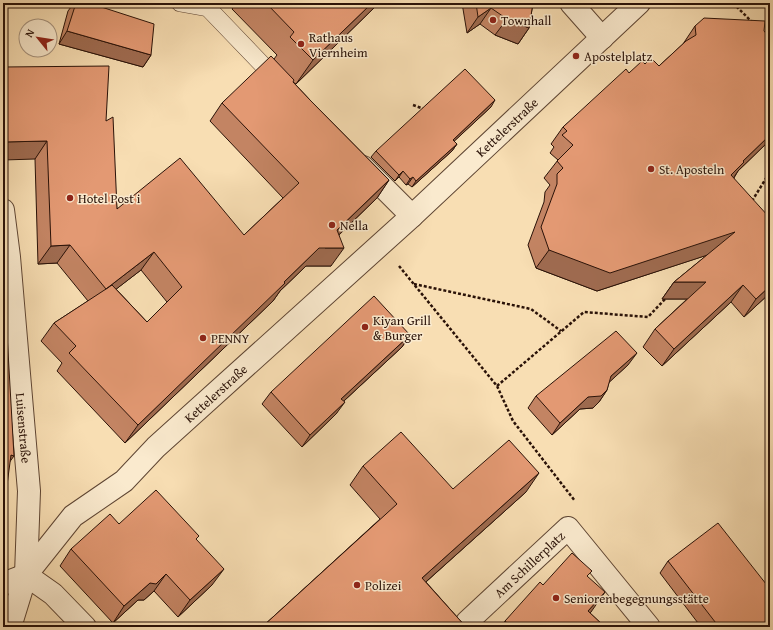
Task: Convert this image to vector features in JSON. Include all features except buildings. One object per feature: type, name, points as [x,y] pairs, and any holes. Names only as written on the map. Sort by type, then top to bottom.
[{"type":"street","points":[[571,3],[602,38]]},
{"type":"street","name":"Kettelerstraße","points":[[26,575],[73,516],[124,481],[156,447],[382,245],[639,3]]},
{"type":"street","points":[[351,154],[412,216]]},
{"type":"street","name":"Luisenstraße","points":[[3,210],[9,256],[29,491],[26,575]]},
{"type":"street","name":"Am Schillerplatz","points":[[467,622],[568,528],[649,627]]},
{"type":"street","points":[[3,584],[26,575]]},
{"type":"street","points":[[10,627],[26,575]]},
{"type":"street","points":[[26,575],[53,594],[85,627]]},
{"type":"lane","points":[[180,3],[208,8],[290,93]]},
{"type":"path","points":[[733,3],[754,23]]},
{"type":"path","points":[[413,105],[423,108],[429,114]]},
{"type":"path","points":[[751,202],[770,172]]},
{"type":"path","points":[[382,245],[497,386],[513,421],[576,502],[568,528]]},
{"type":"path","points":[[414,284],[531,309],[561,331]]},
{"type":"path","points":[[497,386],[584,312],[648,317],[670,294]]},
{"type":"place","name":"Townhall","points":[[493,20]]},
{"type":"place","name":"Rathaus Viernheim","points":[[301,44]]},
{"type":"place","name":"Apostelplatz","points":[[576,56]]},
{"type":"place","name":"St. Aposteln","points":[[651,169]]},
{"type":"place","name":"Hotel Post i","points":[[70,198]]},
{"type":"place","name":"Nella","points":[[332,225]]},
{"type":"place","name":"Kiyan Grill & Burger","points":[[365,327]]},
{"type":"place","name":"PENNY","points":[[203,338]]},
{"type":"place","name":"Polizei","points":[[357,585]]},
{"type":"place","name":"Seniorenbegegnungsstätte","points":[[556,598]]}]
